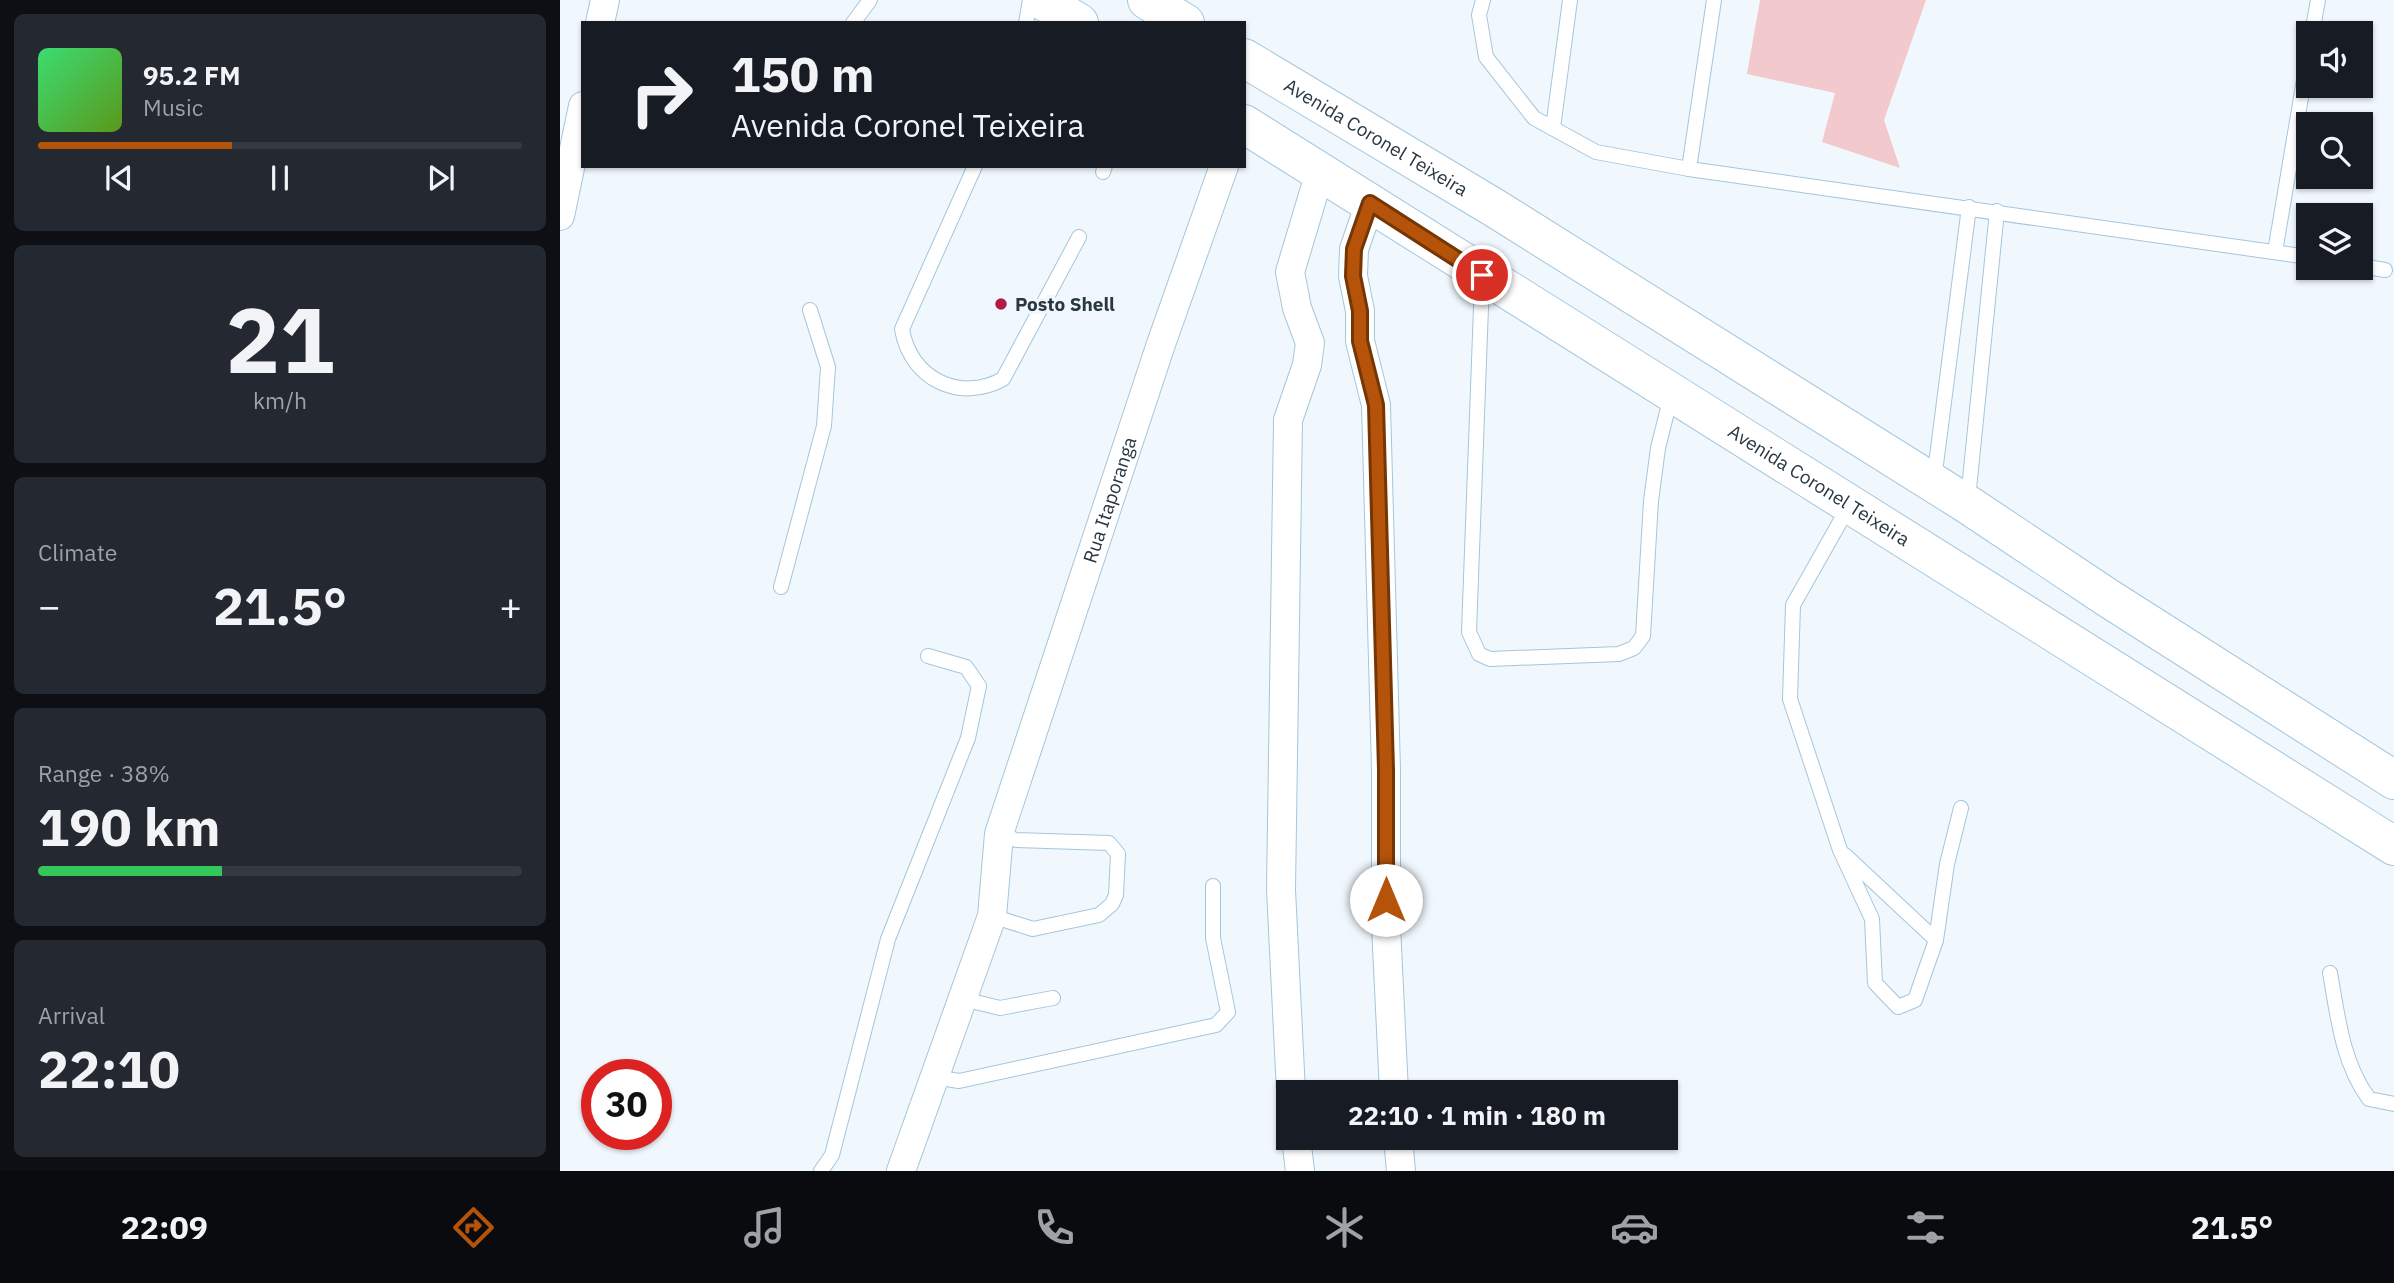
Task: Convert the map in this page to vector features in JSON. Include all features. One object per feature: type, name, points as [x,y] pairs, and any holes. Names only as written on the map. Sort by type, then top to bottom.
[{"type":"highway","points":[[1042,0],[1076,21]]},
{"type":"highway","points":[[1146,0],[1182,21]]},
{"type":"highway","name":"Avenida Coronel Teixeira","points":[[1246,59],[1493,207],[1967,504],[2108,598],[2394,780]]},
{"type":"highway","name":"Avenida Coronel Teixeira","points":[[1246,125],[1482,275],[1851,502],[2394,846]]},
{"type":"street","points":[[600,21],[605,0]]},
{"type":"street","points":[[560,216],[581,116]]},
{"type":"street","name":"Rua Itaporanga","points":[[901,1171],[992,916],[999,834],[1161,344],[1223,168]]},
{"type":"street","points":[[1290,1080],[1281,890],[1288,420],[1307,365],[1310,344],[1297,308],[1290,272],[1320,172]]},
{"type":"street","points":[[1370,203],[1354,249],[1353,276],[1360,311],[1360,341],[1376,405],[1386,770],[1387,926],[1393,1080]]},
{"type":"street","points":[[1297,1150],[1300,1171]]},
{"type":"street","points":[[1399,1150],[1401,1171]]},
{"type":"lane","points":[[854,21],[870,0]]},
{"type":"lane","points":[[1026,21],[1030,0]]},
{"type":"lane","points":[[1483,0],[1479,15],[1486,57],[1534,118],[1596,152],[1689,169],[2296,255]]},
{"type":"lane","points":[[1553,128],[1570,0]]},
{"type":"lane","points":[[1689,169],[1714,0]]},
{"type":"lane","points":[[2314,21],[2318,0]]},
{"type":"lane","points":[[2275,252],[2301,98]]},
{"type":"lane","points":[[974,168],[902,330],[910,357],[930,378],[974,390],[1003,379],[1079,237]]},
{"type":"lane","points":[[1934,484],[1969,207]]},
{"type":"lane","points":[[1967,504],[1997,211]]},
{"type":"lane","points":[[2373,268],[2385,270]]},
{"type":"lane","points":[[1482,275],[1469,632],[1479,654],[1490,659],[1619,654],[1634,648],[1643,636],[1651,501],[1658,448],[1672,391]]},
{"type":"lane","points":[[781,587],[824,426],[828,367],[810,310]]},
{"type":"lane","points":[[1851,502],[1793,605],[1790,699],[1840,850],[1872,919],[1875,983],[1898,1007],[1915,1000],[1936,940],[1947,864],[1961,808]]},
{"type":"lane","points":[[821,1171],[832,1155],[888,939],[968,738],[979,686],[966,667],[928,656]]},
{"type":"lane","points":[[992,916],[1033,929],[1099,915],[1112,904],[1116,895],[1118,854],[1109,844],[1016,840],[999,834]]},
{"type":"lane","points":[[1840,850],[1936,940]]},
{"type":"lane","points":[[934,1077],[959,1081],[1216,1025],[1228,1012],[1213,938],[1213,886]]},
{"type":"lane","points":[[2330,972],[2342,1041],[2355,1080],[2369,1099],[2394,1104]]},
{"type":"lane","points":[[963,999],[1000,1008],[1053,998]]},
{"type":"shaded area","points":[[1760,0],[1926,0],[1884,120],[1900,168],[1822,142],[1835,93],[1747,74]]},
{"type":"place","name":"Posto Shell","points":[[1001,304]]},
{"type":"route","points":[[1386,900],[1386,770],[1376,405],[1360,341],[1360,311],[1353,276],[1354,249],[1370,203],[1482,275]]}]
